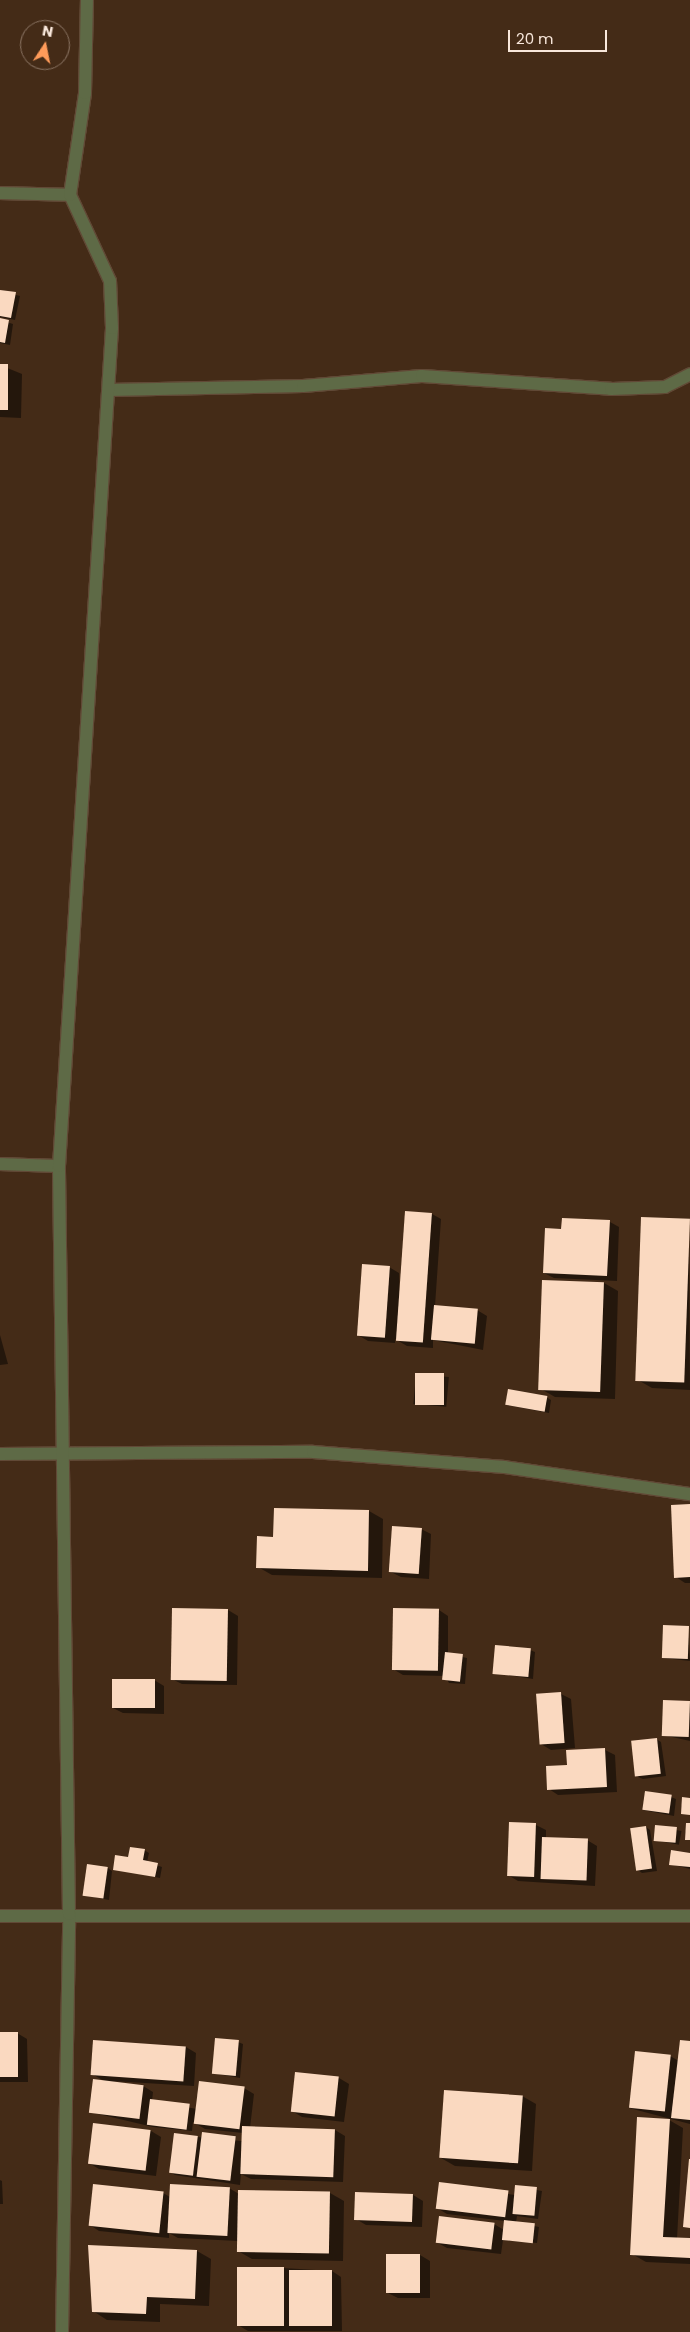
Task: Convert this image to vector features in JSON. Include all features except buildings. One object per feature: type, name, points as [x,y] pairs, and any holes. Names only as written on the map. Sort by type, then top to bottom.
[{"type":"street","points":[[62,2332],[69,1914],[59,1166],[109,390],[110,281],[70,195],[85,93],[87,0]]},
{"type":"street","points":[[0,194],[70,195]]},
{"type":"street","points":[[109,390],[303,386],[422,376],[611,389],[665,387],[690,374]]},
{"type":"street","points":[[0,1164],[59,1166]]},
{"type":"street","points":[[0,1454],[64,1456],[313,1452],[504,1468],[690,1494]]},
{"type":"street","points":[[0,1916],[69,1914],[690,1916]]}]
